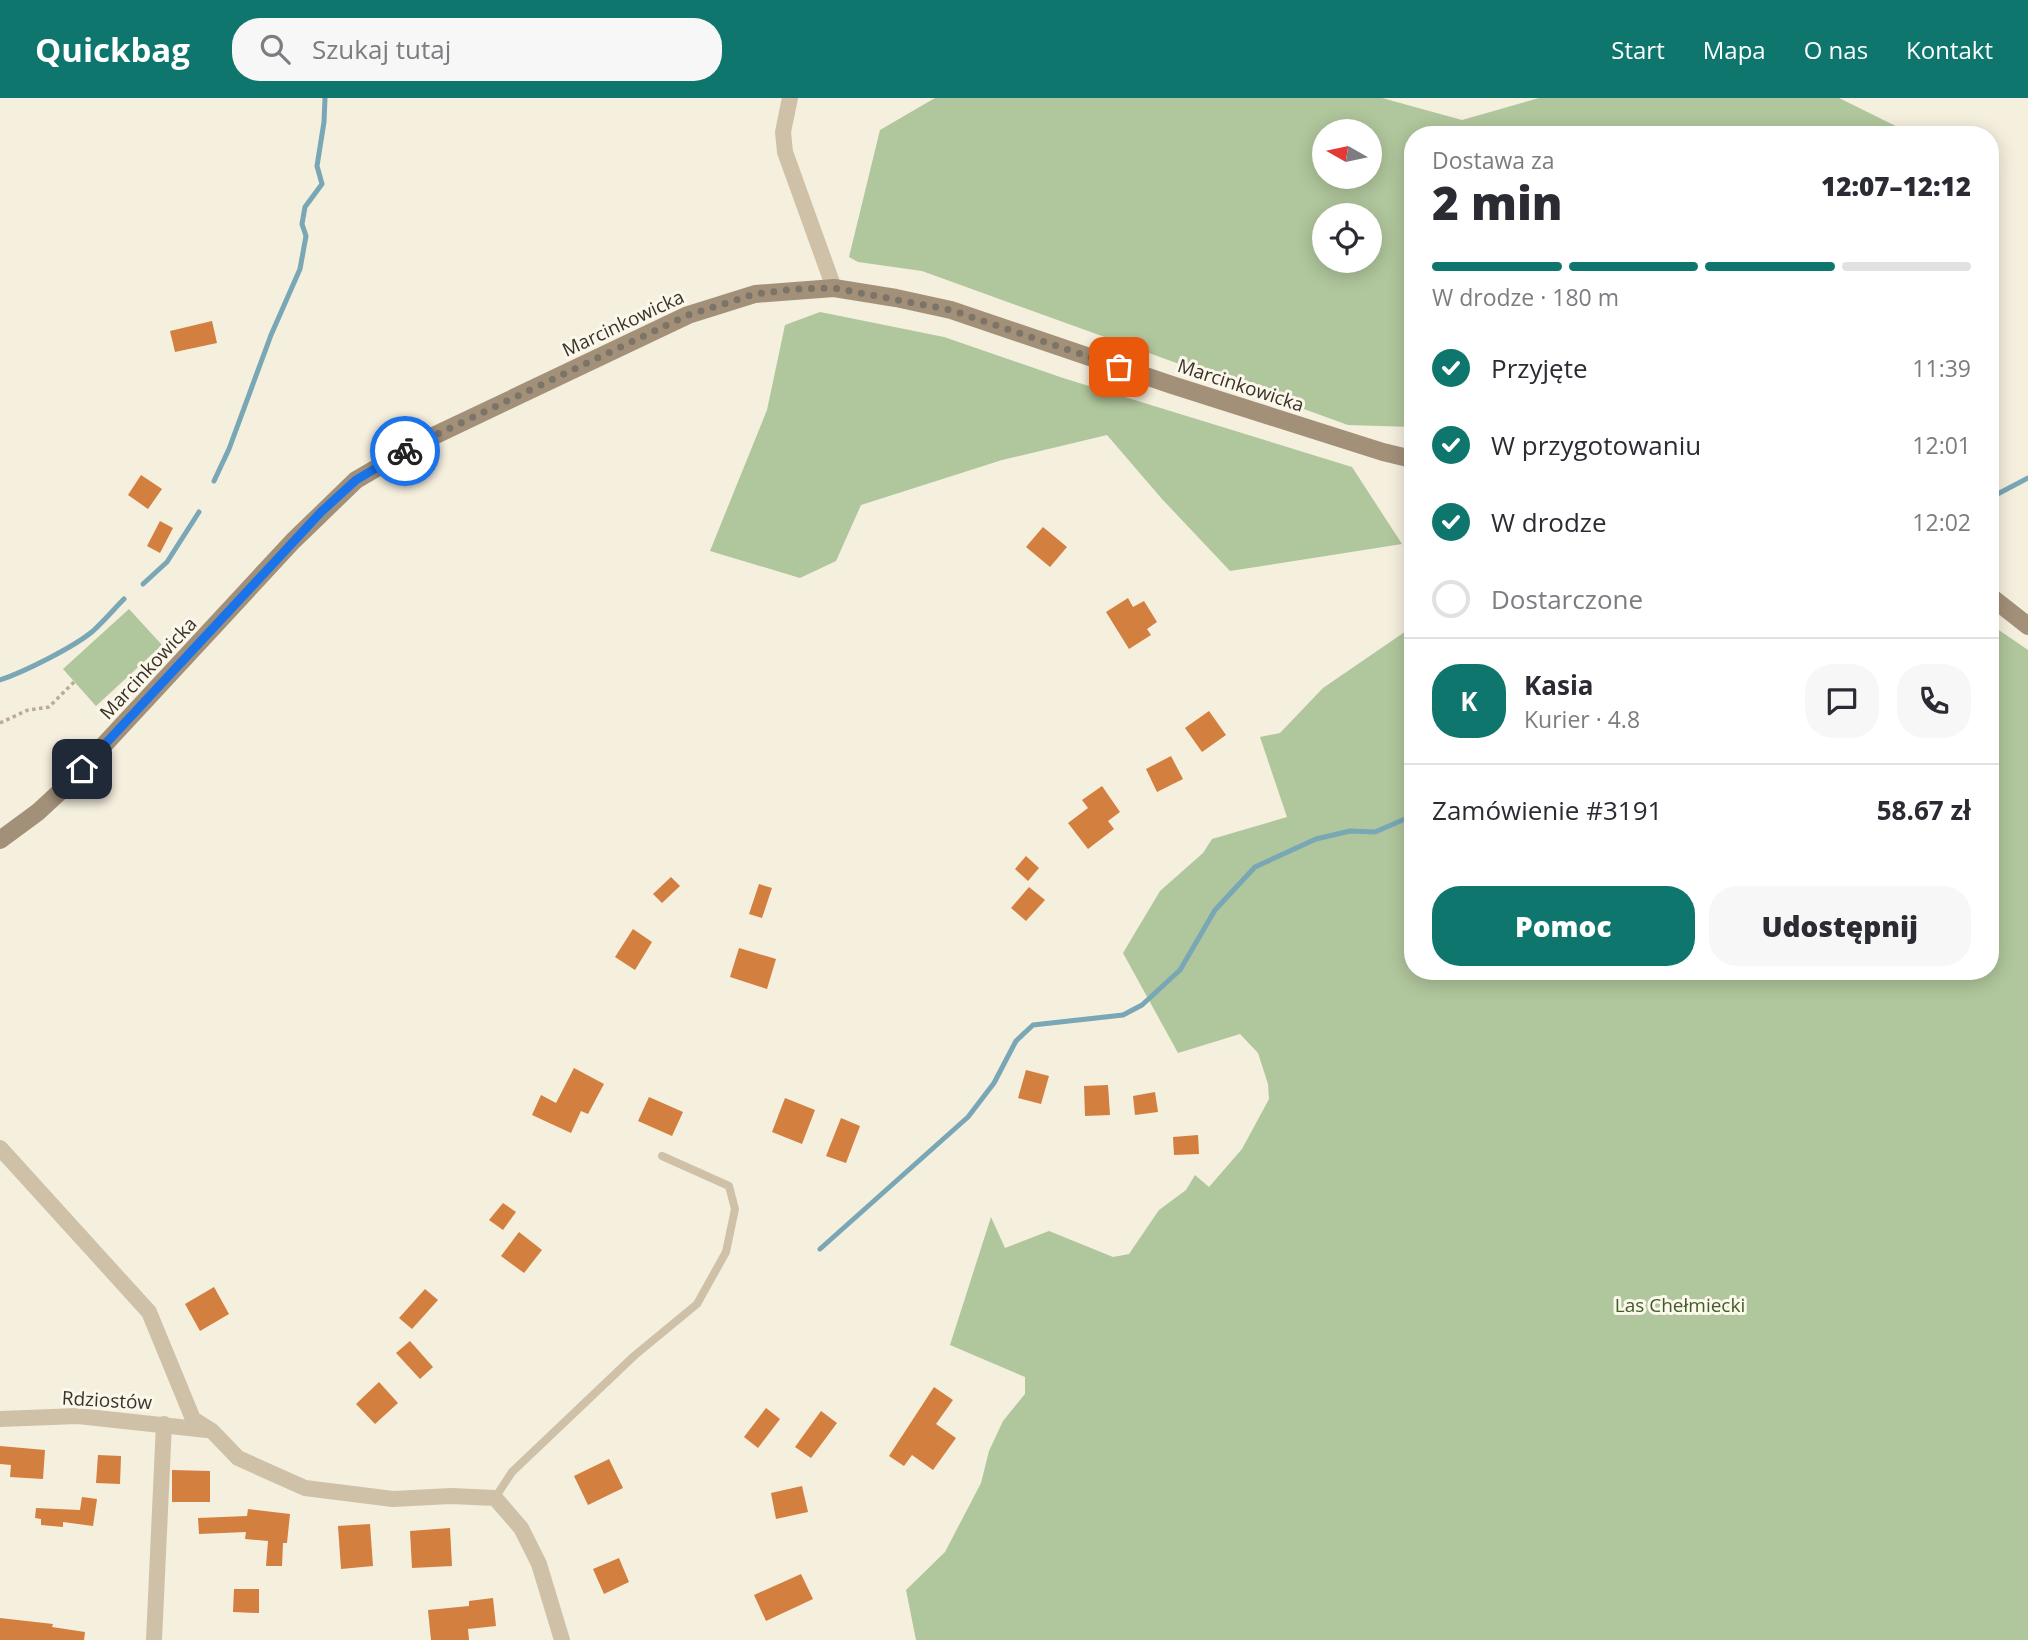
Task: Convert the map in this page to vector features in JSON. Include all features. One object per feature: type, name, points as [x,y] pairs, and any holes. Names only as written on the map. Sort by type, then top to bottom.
[{"type":"street","points":[[790,98],[783,132],[785,152],[834,288]]},
{"type":"street","name":"Marcinkowicka","points":[[0,840],[38,812],[65,787],[293,541],[356,480],[425,440],[688,315],[755,294],[834,288],[951,310],[1186,389],[1404,456]]},
{"type":"street","points":[[1999,603],[2028,626]]},
{"type":"street","points":[[0,1147],[149,1312],[193,1419],[212,1431],[238,1458],[305,1488],[393,1499],[451,1496],[495,1498],[521,1528],[539,1564],[562,1640]]},
{"type":"street","name":"Rdziostów","points":[[0,1419],[78,1416],[212,1431]]},
{"type":"street","points":[[154,1640],[164,1424]]},
{"type":"lane","points":[[495,1498],[512,1472],[634,1356],[697,1304],[726,1252],[735,1209],[729,1186],[662,1156]]},
{"type":"path","points":[[0,723],[28,710],[48,707],[74,682]]},
{"type":"green space","points":[[935,98],[1382,98],[1462,120],[1539,98],[1839,98],[1896,126],[1404,126],[1404,427],[1348,425],[922,271],[858,262],[849,257],[880,130]]},
{"type":"green space","points":[[820,312],[944,337],[1063,378],[1352,467],[1402,544],[1230,571],[1162,499],[1107,435],[1002,460],[861,505],[836,561],[800,578],[710,551],[767,410],[785,325]]},
{"type":"green space","points":[[129,609],[162,645],[96,706],[63,669]]},
{"type":"green space","name":"Las Chełmiecki","points":[[1999,630],[2028,650],[2028,1640],[916,1640],[906,1590],[945,1552],[981,1483],[989,1451],[1003,1421],[1025,1394],[1025,1377],[950,1345],[991,1217],[1005,1248],[1049,1231],[1113,1257],[1129,1254],[1159,1210],[1186,1190],[1195,1175],[1209,1187],[1242,1149],[1269,1099],[1268,1084],[1258,1053],[1240,1034],[1178,1053],[1123,953],[1160,891],[1203,853],[1212,839],[1287,817],[1260,737],[1280,733],[1323,688],[1404,632],[1404,980],[1999,980]]},
{"type":"building","points":[[212,321],[217,343],[175,352],[170,331]]},
{"type":"building","points":[[141,475],[162,489],[148,509],[128,495]]},
{"type":"building","points":[[160,521],[173,528],[160,553],[147,546]]},
{"type":"building","points":[[1043,527],[1067,547],[1050,567],[1026,547]]},
{"type":"building","points":[[1128,598],[1133,607],[1144,601],[1157,622],[1147,629],[1151,635],[1129,649],[1106,612]]},
{"type":"building","points":[[1209,711],[1226,735],[1202,752],[1185,728]]},
{"type":"building","points":[[1171,756],[1183,779],[1157,792],[1146,769]]},
{"type":"building","points":[[1102,786],[1120,812],[1108,821],[1114,829],[1088,849],[1068,823],[1088,808],[1082,800]]},
{"type":"building","points":[[1026,856],[1039,868],[1028,881],[1015,869]]},
{"type":"building","points":[[671,877],[680,886],[662,903],[653,894]]},
{"type":"building","points":[[759,884],[772,888],[762,918],[749,914]]},
{"type":"building","points":[[1029,887],[1045,900],[1026,921],[1011,908]]},
{"type":"building","points":[[633,929],[652,942],[635,970],[615,957]]},
{"type":"building","points":[[739,948],[776,959],[767,989],[730,977]]},
{"type":"building","points":[[574,1068],[604,1084],[588,1114],[581,1111],[571,1133],[532,1115],[541,1095],[556,1103]]},
{"type":"building","points":[[1026,1070],[1049,1076],[1041,1104],[1018,1098]]},
{"type":"building","points":[[1108,1085],[1110,1115],[1085,1116],[1084,1086]]},
{"type":"building","points":[[1155,1092],[1158,1112],[1135,1115],[1133,1096]]},
{"type":"building","points":[[649,1097],[683,1112],[672,1136],[638,1121]]},
{"type":"building","points":[[785,1098],[815,1110],[802,1144],[772,1132]]},
{"type":"building","points":[[841,1118],[860,1126],[846,1163],[826,1156]]},
{"type":"building","points":[[1198,1135],[1199,1154],[1174,1155],[1173,1137]]},
{"type":"building","points":[[503,1203],[516,1212],[503,1230],[489,1220]]},
{"type":"building","points":[[519,1232],[542,1250],[524,1273],[501,1256]]},
{"type":"building","points":[[214,1287],[229,1314],[200,1331],[185,1304]]},
{"type":"building","points":[[425,1289],[438,1300],[412,1329],[399,1318]]},
{"type":"building","points":[[410,1341],[433,1367],[420,1379],[396,1353]]},
{"type":"building","points":[[379,1382],[398,1403],[375,1424],[356,1404]]},
{"type":"building","points":[[934,1387],[953,1400],[936,1424],[956,1438],[933,1470],[912,1455],[904,1466],[889,1456]]},
{"type":"building","points":[[766,1408],[780,1419],[758,1448],[744,1437]]},
{"type":"building","points":[[821,1411],[837,1423],[811,1458],[795,1447]]},
{"type":"building","points":[[0,1446],[45,1450],[43,1479],[10,1477],[11,1465],[0,1464]]},
{"type":"building","points":[[98,1455],[121,1456],[120,1484],[96,1483]]},
{"type":"building","points":[[609,1459],[623,1488],[588,1505],[574,1476]]},
{"type":"building","points":[[172,1470],[210,1471],[210,1502],[172,1502]]},
{"type":"building","points":[[802,1486],[808,1512],[776,1519],[771,1493]]},
{"type":"building","points":[[82,1497],[97,1499],[93,1526],[63,1522],[63,1527],[41,1525],[41,1519],[35,1518],[36,1508],[80,1510]]},
{"type":"building","points":[[248,1509],[290,1514],[287,1543],[283,1543],[282,1566],[266,1566],[268,1541],[245,1539],[246,1532],[199,1534],[198,1518],[247,1516]]},
{"type":"building","points":[[370,1524],[373,1566],[341,1569],[338,1526]]},
{"type":"building","points":[[450,1528],[452,1566],[412,1568],[410,1531]]},
{"type":"building","points":[[619,1558],[629,1582],[604,1594],[593,1569]]},
{"type":"building","points":[[801,1574],[813,1599],[766,1621],[754,1595]]},
{"type":"building","points":[[234,1589],[259,1589],[259,1613],[233,1612]]},
{"type":"building","points":[[493,1598],[496,1626],[468,1629],[469,1640],[431,1640],[428,1610],[469,1606],[469,1601]]},
{"type":"building","points":[[0,1618],[53,1624],[52,1627],[85,1632],[84,1640],[0,1640]]},
{"type":"waterway","points":[[214,481],[300,269],[306,236],[302,224],[305,207],[322,184],[317,166],[325,98]]},
{"type":"waterway","points":[[1999,493],[2028,478]]},
{"type":"waterway","points":[[143,584],[167,562],[199,512]]},
{"type":"waterway","points":[[0,680],[85,637],[124,599]]},
{"type":"waterway","points":[[820,1249],[968,1117],[994,1083],[1016,1041],[1033,1025],[1123,1015],[1142,1005],[1180,970],[1215,910],[1255,867],[1316,839],[1350,831],[1375,832],[1404,819]]},
{"type":"way so far","points":[[405,451],[688,315],[755,294],[795,289],[834,288],[951,310],[1119,367]]},
{"type":"route","points":[[82,769],[321,512],[356,480],[405,451]]}]
